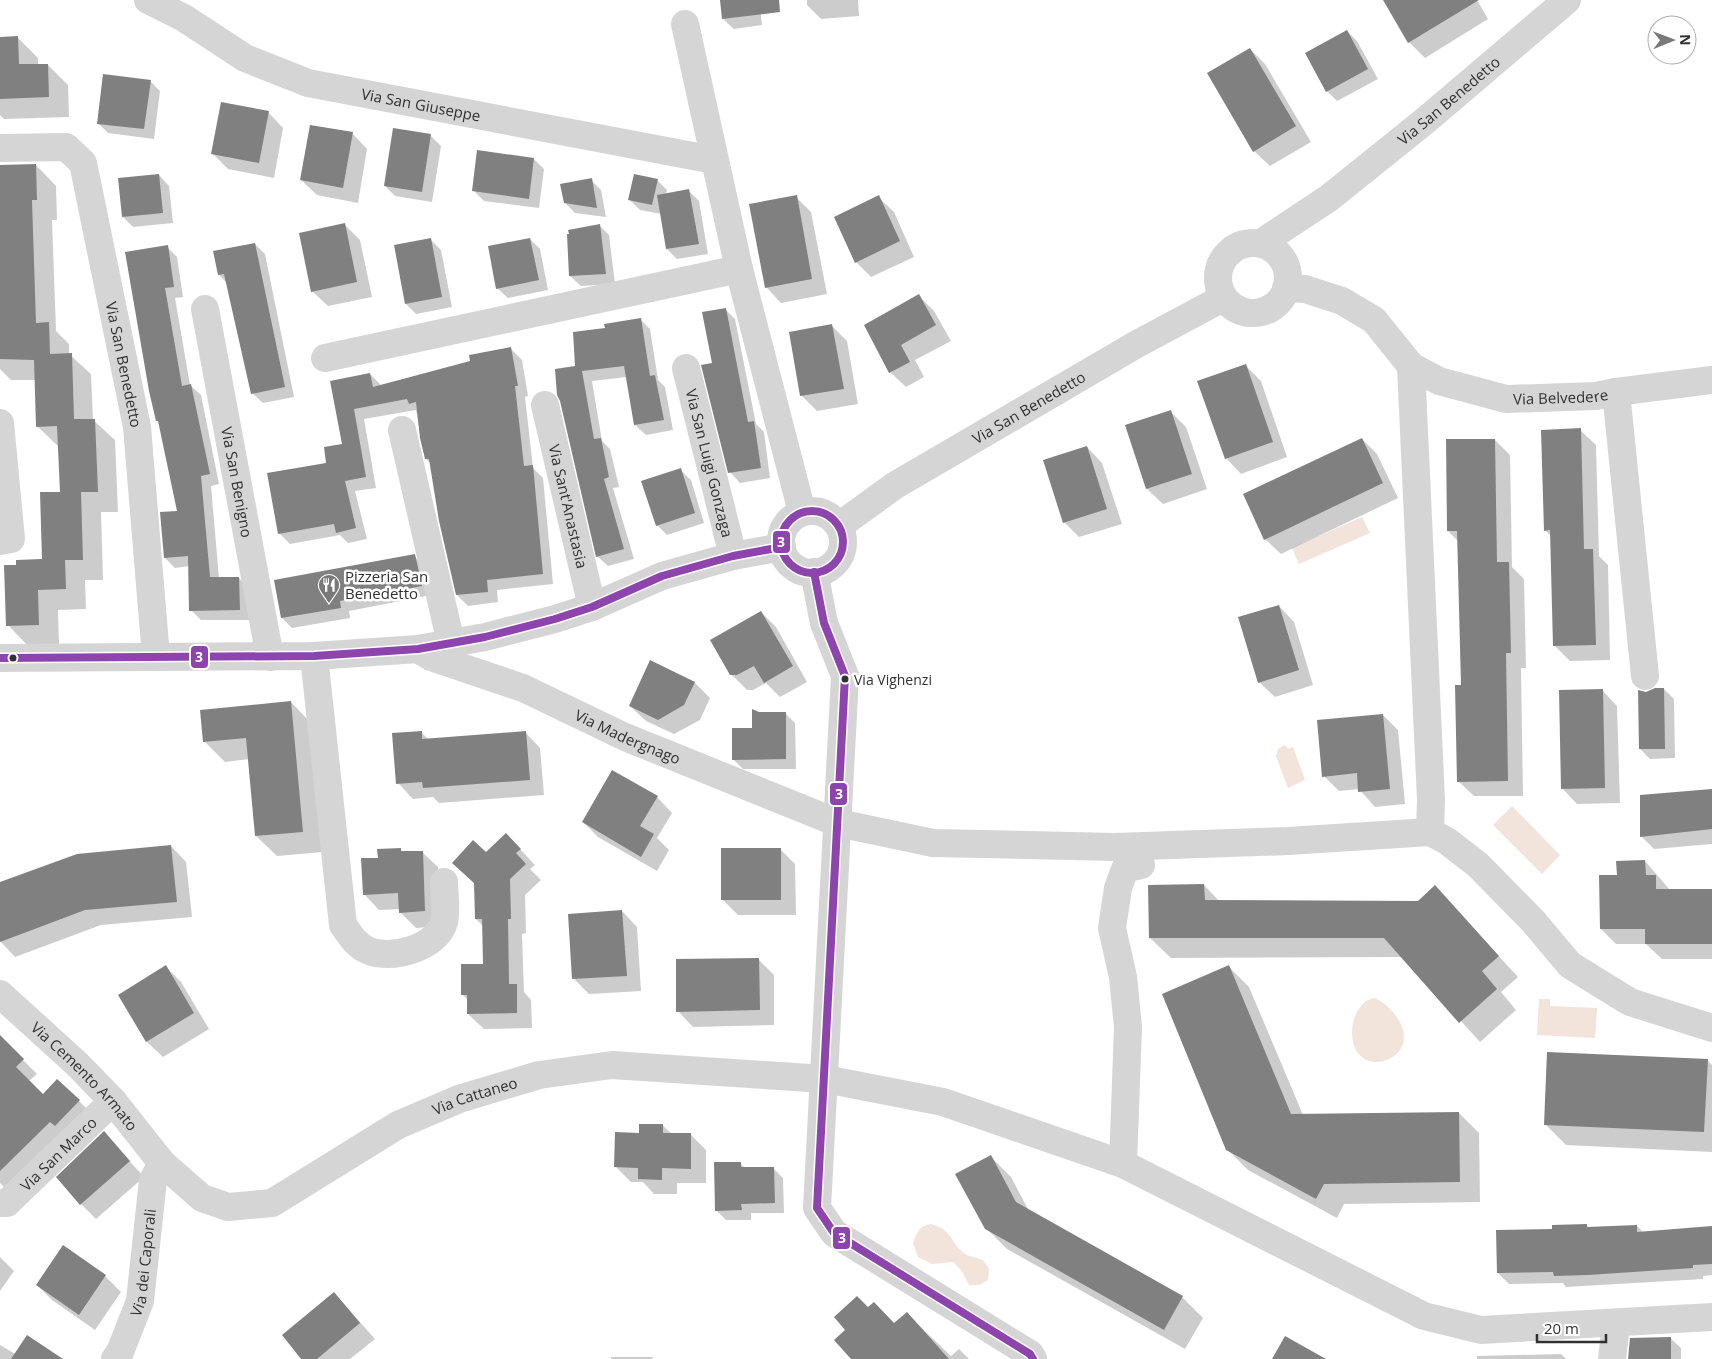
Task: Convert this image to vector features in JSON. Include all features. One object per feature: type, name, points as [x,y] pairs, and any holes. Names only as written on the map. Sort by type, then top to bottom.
[{"type":"street","name":"Via San Giuseppe","points":[[148,0],[184,18],[246,58],[308,83],[714,160]]},
{"type":"street","name":"Via San Benedetto","points":[[839,526],[894,486],[1137,344],[1223,298],[1217,282],[1219,265],[1229,251],[1244,243],[1261,243],[1329,198],[1426,120],[1567,0]]},
{"type":"street","points":[[685,24],[739,269],[802,512]]},
{"type":"street","name":"Via San Benedetto","points":[[0,148],[66,146],[82,163],[137,427],[156,657]]},
{"type":"street","name":"Via San Benedetto","points":[[1284,261],[1290,249],[1329,198]]},
{"type":"street","points":[[1223,298],[1231,306],[1241,311],[1263,312],[1281,298],[1286,288],[1287,274],[1284,261],[1274,250],[1261,243]]},
{"type":"street","points":[[325,358],[739,269]]},
{"type":"street","name":"Via Belvedere","points":[[1286,288],[1305,289],[1342,301],[1374,320],[1411,366],[1439,381],[1506,399],[1596,396],[1616,392],[1645,676]]},
{"type":"street","name":"Via San Benigno","points":[[205,309],[270,657]]},
{"type":"street","points":[[1411,366],[1431,791],[1430,832],[1447,841],[1478,865],[1533,921],[1570,966],[1630,1002],[1712,1028]]},
{"type":"street","name":"Via San Luigi Gonzaga","points":[[686,368],[733,556]]},
{"type":"street","points":[[1616,392],[1712,380]]},
{"type":"street","name":"Via Sant'Anastasia","points":[[545,405],[592,606]]},
{"type":"street","points":[[0,423],[11,539],[0,541]]},
{"type":"street","points":[[402,430],[450,643]]},
{"type":"street","points":[[819,511],[834,519],[839,526],[843,538],[839,556],[826,569],[814,572],[797,568],[785,556],[782,547],[783,533],[790,520],[802,512],[819,511]]},
{"type":"street","points":[[0,658],[270,657],[418,649],[555,619],[592,606],[662,576],[733,556],[782,547]]},
{"type":"street","points":[[814,572],[824,623],[845,676],[817,1208],[834,1233],[1030,1354],[1033,1359]]},
{"type":"street","name":"Via Madergnago","points":[[418,649],[431,657],[522,688],[625,737],[838,823],[933,843],[1115,847],[1278,842],[1430,832]]},
{"type":"street","points":[[314,656],[343,925],[355,941],[368,951],[387,953],[411,952],[437,934],[444,922],[444,882]]},
{"type":"street","points":[[1124,1164],[1128,1027],[1123,977],[1112,928],[1118,888],[1125,869],[1141,865]]},
{"type":"street","name":"Via Cemento Armato","points":[[0,994],[77,1064],[113,1101],[162,1163]]},
{"type":"street","name":"Via Cattaneo","points":[[162,1163],[202,1198],[228,1208],[272,1203],[398,1125],[459,1099],[539,1075],[612,1065],[825,1079],[943,1102],[1124,1164],[1424,1316],[1481,1330],[1616,1324],[1712,1317]]},
{"type":"street","name":"Via San Marco","points":[[0,1203],[7,1203],[113,1101]]},
{"type":"street","name":"Via dei Caporali","points":[[115,1359],[120,1352],[140,1301],[153,1180],[162,1163]]},
{"type":"street","points":[[1612,1359],[1616,1324]]},
{"type":"shaded area","points":[[1362,517],[1370,533],[1299,564],[1292,548]]},
{"type":"shaded area","points":[[1285,745],[1288,749],[1293,747],[1305,780],[1288,788],[1276,756],[1278,749]]},
{"type":"shaded area","points":[[1512,806],[1560,855],[1542,874],[1493,825]]},
{"type":"shaded area","points":[[1375,998],[1397,1017],[1404,1034],[1403,1043],[1399,1051],[1389,1059],[1377,1062],[1369,1061],[1360,1056],[1352,1037],[1352,1026],[1360,1007],[1367,1001]]},
{"type":"shaded area","points":[[1539,999],[1550,999],[1550,1006],[1597,1008],[1595,1038],[1537,1035]]},
{"type":"shaded area","points":[[931,1224],[945,1230],[961,1251],[983,1260],[989,1269],[988,1280],[979,1285],[969,1285],[961,1270],[953,1262],[932,1264],[918,1257],[913,1243],[914,1239],[921,1228]]},
{"type":"building","points":[[720,0],[779,0],[780,12],[722,19]]},
{"type":"building","points":[[1383,0],[1479,0],[1408,43]]},
{"type":"building","points":[[1347,30],[1368,69],[1326,92],[1305,53]]},
{"type":"building","points":[[18,36],[19,64],[48,64],[49,97],[0,99],[0,37]]},
{"type":"building","points":[[1250,48],[1296,126],[1253,152],[1207,73]]},
{"type":"building","points":[[103,74],[151,80],[144,129],[97,124]]},
{"type":"building","points":[[221,102],[269,111],[259,163],[211,154]]},
{"type":"building","points":[[310,125],[353,132],[343,188],[300,180]]},
{"type":"building","points":[[393,128],[431,134],[422,192],[384,186]]},
{"type":"building","points":[[477,150],[534,158],[529,199],[472,191]]},
{"type":"building","points":[[36,164],[37,200],[32,200],[36,323],[49,322],[50,354],[72,353],[74,419],[95,419],[98,492],[81,492],[83,560],[65,560],[66,589],[38,590],[39,625],[6,626],[4,565],[16,565],[16,560],[42,559],[40,492],[60,492],[57,426],[36,427],[34,360],[0,359],[0,165]]},
{"type":"building","points":[[159,174],[163,213],[122,217],[118,178]]},
{"type":"building","points":[[634,174],[658,179],[652,205],[628,200]]},
{"type":"building","points":[[592,178],[597,208],[564,203],[560,184]]},
{"type":"building","points":[[689,189],[699,244],[666,249],[657,195]]},
{"type":"building","points":[[797,195],[812,279],[765,288],[749,204]]},
{"type":"building","points":[[879,195],[900,241],[855,263],[834,217]]},
{"type":"building","points":[[345,223],[357,282],[311,292],[299,233]]},
{"type":"building","points":[[600,224],[606,274],[569,276],[568,230]]},
{"type":"building","points":[[431,238],[442,297],[405,304],[394,245]]},
{"type":"building","points":[[530,238],[539,280],[496,289],[488,246]]},
{"type":"building","points":[[255,243],[285,387],[251,394],[224,274],[218,275],[213,251]]},
{"type":"building","points":[[168,245],[174,287],[165,288],[182,386],[191,384],[210,474],[201,476],[210,577],[239,577],[240,610],[189,611],[188,556],[164,558],[160,512],[177,511],[158,421],[156,421],[149,391],[125,252]]},
{"type":"building","points":[[919,294],[936,325],[901,345],[910,362],[889,373],[864,325]]},
{"type":"building","points":[[726,308],[748,422],[754,421],[761,468],[728,473],[701,365],[712,363],[702,312]]},
{"type":"building","points":[[641,318],[650,376],[655,375],[664,420],[634,425],[624,366],[582,371],[594,439],[601,438],[609,477],[604,479],[624,549],[596,557],[560,401],[557,395],[555,369],[575,366],[573,332],[605,328],[604,324]]},
{"type":"building","points":[[832,324],[844,389],[800,396],[789,332]]},
{"type":"building","points":[[511,347],[518,386],[515,386],[524,466],[533,465],[543,574],[487,580],[488,592],[456,595],[439,521],[429,459],[425,459],[420,438],[416,402],[409,404],[407,399],[354,409],[366,477],[345,481],[356,528],[336,533],[334,524],[278,534],[267,473],[326,463],[324,447],[342,444],[330,381],[370,373],[373,387],[470,361],[469,355]]},
{"type":"building","points":[[1246,364],[1273,442],[1225,459],[1197,381]]},
{"type":"building","points":[[1171,410],[1192,474],[1146,489],[1125,425]]},
{"type":"building","points":[[1581,428],[1584,549],[1593,549],[1596,645],[1553,646],[1550,530],[1544,531],[1541,430]]},
{"type":"building","points":[[1362,438],[1383,483],[1264,540],[1243,494]]},
{"type":"building","points":[[1446,439],[1495,439],[1497,562],[1509,562],[1511,653],[1506,653],[1508,781],[1457,782],[1455,685],[1461,685],[1457,531],[1447,531]]},
{"type":"building","points":[[1087,446],[1107,509],[1063,523],[1043,460]]},
{"type":"building","points":[[681,468],[695,513],[656,526],[641,481]]},
{"type":"building","points":[[415,554],[422,586],[340,601],[341,608],[281,618],[274,580]]},
{"type":"building","points":[[1279,605],[1299,670],[1258,683],[1238,617]]},
{"type":"building","points":[[761,611],[793,666],[764,683],[754,666],[737,675],[730,675],[710,640]]},
{"type":"building","points":[[650,660],[695,682],[684,705],[658,720],[629,706]]},
{"type":"building","points":[[1655,688],[1664,688],[1665,749],[1639,749],[1638,690],[1646,692]]},
{"type":"building","points":[[1603,689],[1605,788],[1561,789],[1559,690]]},
{"type":"building","points":[[291,701],[303,832],[255,836],[246,738],[203,742],[200,710]]},
{"type":"building","points":[[752,709],[759,712],[786,712],[786,759],[732,760],[732,728],[752,728]]},
{"type":"building","points":[[1383,714],[1390,789],[1358,792],[1357,773],[1322,777],[1317,720]]},
{"type":"building","points":[[422,731],[422,739],[526,731],[530,780],[423,788],[422,782],[396,784],[392,733]]},
{"type":"building","points":[[612,770],[658,796],[640,826],[654,834],[641,857],[582,822]]},
{"type":"building","points":[[1712,789],[1712,829],[1640,837],[1640,795]]},
{"type":"building","points":[[506,833],[521,849],[516,853],[526,864],[510,879],[511,919],[508,919],[509,984],[517,984],[517,1013],[467,1014],[467,995],[461,995],[461,964],[483,964],[482,919],[475,919],[474,883],[452,863],[473,840],[486,852]]},
{"type":"building","points":[[171,845],[177,902],[85,910],[0,942],[0,882],[77,854]]},
{"type":"building","points":[[401,848],[401,851],[423,851],[425,911],[399,913],[398,893],[363,895],[361,858],[378,858],[377,849]]},
{"type":"building","points":[[721,848],[781,848],[781,900],[721,900]]},
{"type":"building","points":[[1645,860],[1646,875],[1656,875],[1656,889],[1712,889],[1712,944],[1645,944],[1645,929],[1600,929],[1599,875],[1617,875],[1616,861]]},
{"type":"building","points":[[1204,884],[1205,900],[1418,901],[1435,885],[1499,956],[1482,971],[1497,989],[1459,1023],[1384,938],[1149,938],[1148,885]]},
{"type":"building","points":[[622,910],[627,976],[572,979],[568,914]]},
{"type":"building","points":[[759,958],[760,1010],[676,1012],[676,959]]},
{"type":"building","points":[[166,965],[194,1013],[146,1042],[118,995]]},
{"type":"building","points":[[1229,965],[1291,1114],[1459,1112],[1460,1182],[1324,1184],[1316,1199],[1226,1150],[1162,994]]},
{"type":"building","points":[[0,1035],[24,1059],[16,1067],[43,1094],[57,1079],[80,1100],[55,1126],[50,1122],[0,1171]]},
{"type":"building","points":[[1547,1052],[1708,1059],[1704,1132],[1544,1125]]},
{"type":"building","points":[[639,1124],[663,1124],[663,1133],[691,1133],[691,1169],[662,1168],[662,1180],[638,1179],[638,1168],[614,1167],[615,1132],[639,1133]]},
{"type":"building","points":[[104,1131],[130,1161],[80,1205],[56,1177]]},
{"type":"building","points":[[991,1155],[1016,1202],[1183,1296],[1164,1330],[985,1229],[955,1174]]},
{"type":"building","points":[[714,1162],[741,1162],[741,1167],[774,1167],[775,1203],[741,1204],[742,1210],[715,1211]]},
{"type":"building","points":[[1587,1224],[1587,1227],[1637,1225],[1637,1232],[1712,1226],[1712,1264],[1693,1265],[1693,1268],[1588,1275],[1554,1276],[1553,1272],[1497,1273],[1496,1230],[1552,1229],[1552,1225]]},
{"type":"building","points":[[63,1245],[106,1275],[79,1315],[36,1285]]},
{"type":"building","points":[[334,1292],[360,1323],[317,1359],[301,1359],[282,1335]]},
{"type":"building","points":[[857,1296],[868,1307],[874,1302],[894,1323],[907,1312],[949,1359],[851,1359],[834,1340],[845,1330],[834,1317]]},
{"type":"building","points":[[27,1335],[63,1359],[11,1359]]},
{"type":"building","points":[[1285,1336],[1326,1359],[1272,1359]]},
{"type":"building","points":[[1671,1337],[1671,1359],[1628,1359],[1630,1338]]},
{"type":"transit line","name":"3","points":[[812,511],[824,514],[834,520],[840,530],[843,542],[840,554],[834,564],[824,570],[812,573],[800,570],[790,564],[784,554],[781,542],[784,530],[790,520],[800,514],[812,511]]},
{"type":"transit line","name":"3","points":[[0,658],[314,656],[418,649],[485,637],[555,619],[592,607],[662,576],[733,556],[782,547]]},
{"type":"transit line","name":"3","points":[[814,572],[824,623],[845,676],[817,1208],[834,1233],[1030,1354],[1033,1359]]},
{"type":"place","name":"Pizzeria San Benedetto","points":[[329,604]]},
{"type":"place","name":"Via Vighenzi","points":[[845,679]]}]
